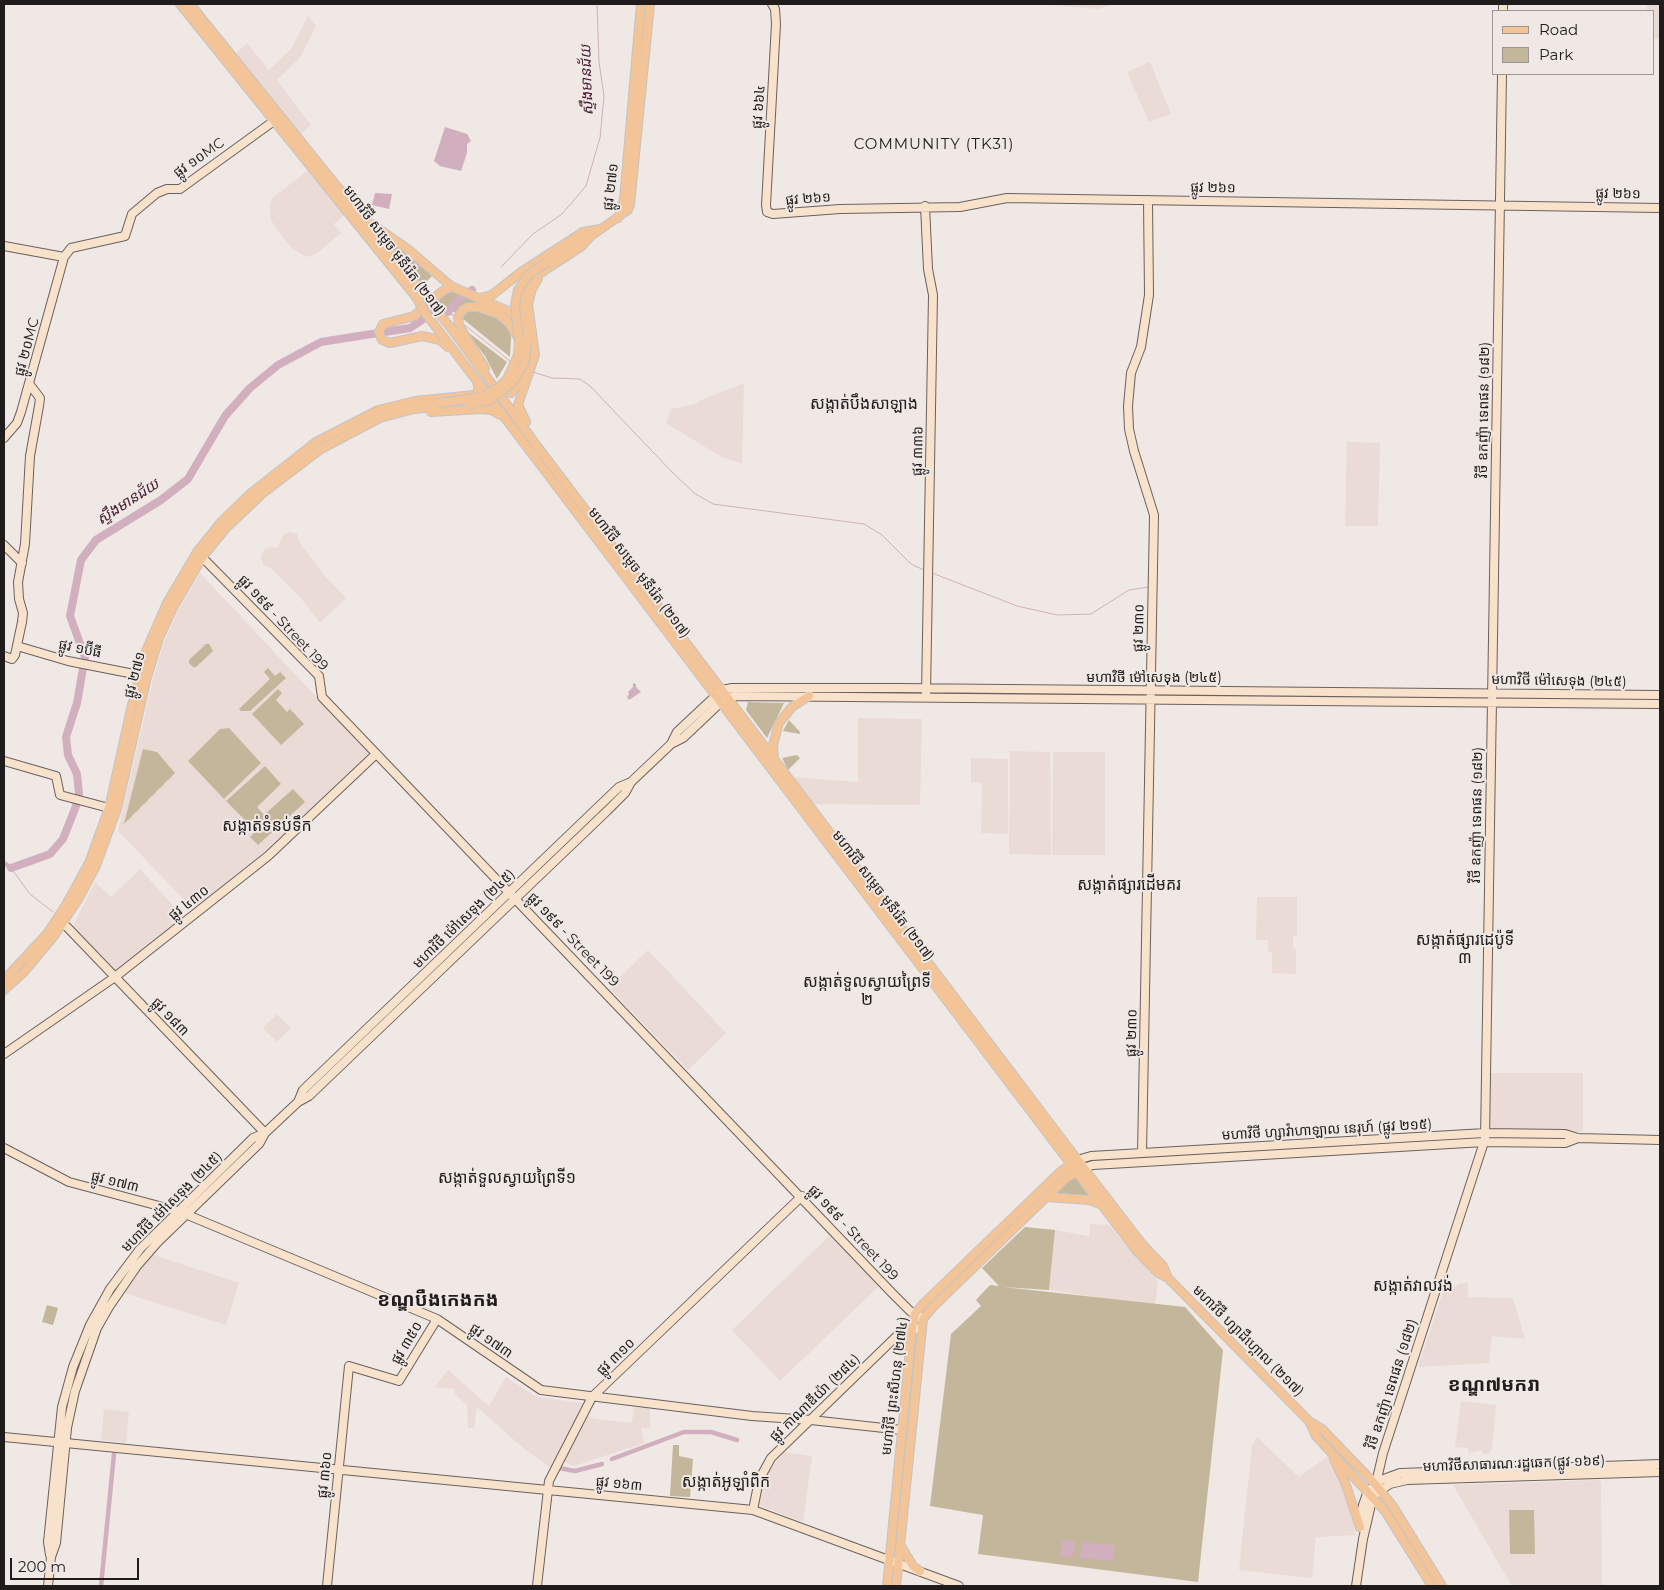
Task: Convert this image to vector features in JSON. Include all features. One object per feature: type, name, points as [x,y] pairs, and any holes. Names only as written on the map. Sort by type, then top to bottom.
[{"type":"main road","name":"មហាវិថី សម្តេច មុនីរ៉េត (២១៧)","points":[[180,4],[366,220],[419,294]]},
{"type":"main road","name":"មហាវិថី សម្តេច មុនីរ៉េត (២១៧)","points":[[190,4],[278,118],[488,378],[724,700],[1074,1162]]},
{"type":"main road","name":"ផ្លូវ ២៧១","points":[[618,218],[624,199],[641,4]]},
{"type":"main road","name":"ផ្លូវ ២៧១","points":[[618,218],[628,210],[632,199],[650,4]]},
{"type":"main road","points":[[368,420],[414,405],[437,405],[477,399],[498,388],[516,364],[526,337],[515,309],[518,290],[528,275],[547,265],[579,241],[591,236],[618,218]]},
{"type":"main road","points":[[366,220],[409,250],[454,288],[514,314],[526,337],[535,347],[534,360],[520,395],[518,406],[538,446]]},
{"type":"main road","points":[[474,297],[492,295],[522,272],[583,232],[602,229]]},
{"type":"main road","points":[[511,393],[519,384],[528,366],[526,337],[530,296],[547,265]]},
{"type":"main road","points":[[454,288],[440,293],[414,316],[382,324],[379,332],[382,340],[390,343],[422,336],[431,337],[443,342],[461,359]]},
{"type":"main road","points":[[488,388],[453,334],[460,313],[468,307],[478,307],[501,316],[512,328],[526,337]]},
{"type":"main road","name":"មហាវិថី សម្តេច មុនីរ៉េត (២១៧)","points":[[453,334],[461,359],[719,693]]},
{"type":"main road","points":[[368,420],[378,410],[403,403],[474,395],[479,391],[477,380]]},
{"type":"main road","points":[[368,420],[422,412],[481,409],[494,411],[508,422]]},
{"type":"main road","name":"ផ្លូវ ២៧១","points":[[4,980],[60,922],[89,863],[110,808],[139,675],[158,621],[200,554],[288,472],[368,420]]},
{"type":"main road","name":"ផ្លូវ ២៧១","points":[[4,990],[29,966],[83,892],[110,832],[147,677],[160,638],[200,554]]},
{"type":"main road","points":[[774,758],[773,745],[779,723],[792,707],[809,696]]},
{"type":"main road","name":"មហាវិថី សម្តេច មុនីរ៉េត (២១៧)","points":[[724,700],[774,758],[1074,1162]]},
{"type":"main road","name":"មហាវិថី ហ្សាដឹហ្គោល (២១៧)","points":[[1074,1162],[1142,1244],[1163,1266],[1168,1278]]},
{"type":"main road","name":"មហាវិថី ព្រះសីហនុ (២៧៤)","points":[[887,1586],[912,1328],[915,1314],[924,1303],[1074,1162]]},
{"type":"main road","name":"មហាវិថី ហ្សាដឹហ្គោល (២១៧)","points":[[1080,1170],[1100,1204],[1136,1250],[1158,1273],[1168,1278],[1309,1421],[1322,1429],[1378,1487],[1412,1536],[1442,1586]]},
{"type":"main road","name":"មហាវិថី ព្រះសីហនុ (២៧៤)","points":[[896,1586],[920,1329],[923,1319],[932,1308],[1046,1198],[1080,1170]]},
{"type":"main road","points":[[1046,1198],[1090,1200],[1100,1204]]},
{"type":"main road","name":"មហាវិថី ហ្សាដឹហ្គោល (២១៧)","points":[[1309,1421],[1316,1436],[1371,1494],[1404,1541],[1432,1586]]},
{"type":"main road","points":[[1328,1448],[1346,1485],[1360,1527]]},
{"type":"main road","points":[[1404,1541],[1412,1536]]},
{"type":"main road","points":[[900,1541],[902,1550],[913,1566],[920,1572]]},
{"type":"street","name":"ផ្លូវ ៦៦៤","points":[[767,212],[776,24],[775,9],[772,4]]},
{"type":"street","name":"វិថី ឧកញ៉ា ទេពផន (១៨២)","points":[[1363,1538],[1360,1527],[1363,1505],[1378,1487],[1383,1453],[1484,1142],[1485,1133],[1502,75]]},
{"type":"street","name":"ផ្លូវ ១០MC","points":[[64,257],[71,248],[125,236],[132,214],[157,193],[167,189],[180,189],[278,118]]},
{"type":"street","name":"ផ្លូវ ២៦១","points":[[767,212],[780,214],[840,209],[925,206],[960,207],[1007,198],[1660,208]]},
{"type":"street","name":"ផ្លូវ ២៣០","points":[[1142,1153],[1154,515],[1134,451],[1128,406],[1131,373],[1141,347],[1148,295],[1148,200]]},
{"type":"street","name":"ផ្លូវ ៣៣៦","points":[[925,206],[928,269],[933,295],[926,698]]},
{"type":"street","points":[[4,246],[64,257]]},
{"type":"street","name":"ផ្លូវ ២០MC","points":[[4,438],[17,423],[30,385],[64,257]]},
{"type":"street","points":[[8,657],[17,646],[23,613],[19,599],[18,582],[22,563],[30,456],[40,406],[40,398],[30,385]]},
{"type":"street","points":[[4,545],[22,563]]},
{"type":"street","name":"ផ្លូវ ១៩៩ - Street 199","points":[[200,554],[319,676],[322,697],[915,1314],[923,1319]]},
{"type":"street","name":"ផ្លូវ ១ប៊ីធី","points":[[17,646],[69,661],[139,675]]},
{"type":"street","name":"មហាវិថី ម៉ៅសេទុង (២៤៥)","points":[[671,744],[677,732],[719,693],[732,688],[1492,692],[1660,695]]},
{"type":"street","name":"មហាវិថី ម៉ៅសេទុង (២៤៥)","points":[[70,1389],[92,1340],[113,1300],[146,1254],[187,1215],[254,1138],[265,1133],[298,1102],[309,1096],[513,896],[625,793],[631,782],[671,744],[683,738],[724,700],[809,696],[1660,704]]},
{"type":"street","name":"ផ្លូវ ៤៣០","points":[[4,1054],[115,978],[268,856],[376,754]]},
{"type":"street","points":[[4,761],[56,776],[60,795],[110,808]]},
{"type":"street","name":"ផ្លូវ ១៨៣","points":[[60,922],[265,1133]]},
{"type":"street","name":"មហាវិថី ហ្សាវ៉ាហាឡាល នេរុហ៍ (ផ្លូវ ២១៥)","points":[[1074,1162],[1091,1156],[1485,1133],[1565,1134],[1578,1138],[1660,1140]]},
{"type":"street","name":"មហាវិថី ហ្សាវ៉ាហាឡាល នេរុហ៍ (ផ្លូវ ២១៥)","points":[[1080,1170],[1093,1165],[1484,1142],[1565,1143],[1578,1138]]},
{"type":"street","name":"ផ្លូវ ១៧៣","points":[[4,1148],[81,1186],[178,1211],[437,1319],[537,1388],[560,1394],[752,1416],[811,1420],[902,1430]]},
{"type":"street","name":"មហាវិថី ម៉ៅសេទុង (២៤៥)","points":[[48,1586],[51,1557],[56,1542],[62,1442],[70,1389],[84,1337],[110,1289],[140,1249],[178,1211],[216,1180]]},
{"type":"street","name":"ផ្លូវ ៣១០","points":[[537,1586],[547,1490],[556,1465],[592,1397],[802,1196]]},
{"type":"street","name":"ផ្លូវ ៣៥០","points":[[349,1366],[398,1381],[437,1319]]},
{"type":"street","name":"ផ្លូវ កាណាឌីយ៉ា (២៨៤)","points":[[753,1510],[759,1480],[766,1465],[906,1327],[912,1328]]},
{"type":"street","points":[[912,1328],[920,1329]]},
{"type":"street","name":"ផ្លូវ ៣៦០","points":[[327,1586],[349,1366]]},
{"type":"street","points":[[4,1437],[62,1442]]},
{"type":"street","name":"ផ្លូវ ១៦៣","points":[[62,1442],[753,1510],[959,1586]]},
{"type":"street","points":[[1383,1453],[1384,1469],[1390,1473],[1400,1473]]},
{"type":"street","name":"មហាវិថីសាធារណៈរដ្ឋឆេក(ផ្លូវ ១៦៩)","points":[[1378,1487],[1400,1473],[1660,1464]]},
{"type":"street","name":"មហាវិថីសាធារណៈរដ្ឋឆេក(ផ្លូវ ១៦៩)","points":[[1378,1487],[1407,1480],[1660,1472]]},
{"type":"street","name":"វិថី ឧកញ៉ា ទេពផន (១៨២)","points":[[1356,1586],[1371,1494]]},
{"type":"shaded area","points":[[1036,4],[1112,4],[1098,9]]},
{"type":"shaded area","points":[[1647,4],[1660,4],[1660,39],[1654,39],[1654,10],[1647,10]]},
{"type":"shaded area","points":[[308,16],[316,26],[300,58],[277,80],[311,125],[301,134],[236,53],[247,43],[269,70],[291,49]]},
{"type":"shaded area","points":[[1150,62],[1171,114],[1149,122],[1127,72]]},
{"type":"shaded area","points":[[445,127],[467,134],[471,141],[467,144],[467,153],[461,171],[440,166],[434,161]]},
{"type":"shaded area","points":[[310,169],[345,215],[334,224],[341,233],[316,254],[306,257],[291,247],[280,234],[271,220],[270,205],[272,198]]},
{"type":"shaded area","points":[[375,193],[392,194],[389,209],[372,205]]},
{"type":"shaded area","points":[[744,383],[742,464],[722,457],[666,423],[671,409],[696,404],[699,401]]},
{"type":"shaded area","points":[[1347,442],[1380,443],[1378,526],[1345,526]]},
{"type":"shaded area","points":[[285,533],[297,534],[300,543],[323,574],[346,598],[320,623],[300,597],[271,568],[264,565],[261,558],[263,551],[270,547],[277,548]]},
{"type":"shaded area","points":[[200,573],[369,753],[264,852],[193,909],[118,831],[153,679],[164,642],[178,611]]},
{"type":"shaded area","points":[[633,683],[636,684],[636,687],[641,692],[629,700],[627,697],[628,692],[633,687]]},
{"type":"shaded area","points":[[858,718],[922,719],[920,805],[811,804],[791,777],[858,782]]},
{"type":"shaded area","points":[[1010,751],[1050,752],[1051,855],[1009,854]]},
{"type":"shaded area","points":[[1053,752],[1105,752],[1105,855],[1052,855]]},
{"type":"shaded area","points":[[971,758],[1008,759],[1008,834],[981,833],[982,783],[971,782]]},
{"type":"shaded area","points":[[140,869],[183,919],[119,971],[115,971],[73,929],[74,924],[95,882],[111,897]]},
{"type":"shaded area","points":[[1257,897],[1297,897],[1297,936],[1293,936],[1293,948],[1296,949],[1296,974],[1272,973],[1272,952],[1268,952],[1268,940],[1256,940]]},
{"type":"shaded area","points":[[648,950],[726,1033],[688,1070],[609,988]]},
{"type":"shaded area","points":[[277,1014],[291,1028],[277,1042],[263,1028]]},
{"type":"shaded area","points":[[1483,1073],[1583,1073],[1583,1132],[1482,1130]]},
{"type":"shaded area","points":[[1090,1224],[1109,1225],[1158,1282],[1155,1306],[1049,1290],[1055,1230],[1089,1236]]},
{"type":"shaded area","points":[[830,1235],[879,1286],[780,1381],[732,1330]]},
{"type":"shaded area","points":[[151,1254],[239,1283],[226,1325],[121,1292]]},
{"type":"shaded area","points":[[1460,1283],[1468,1283],[1468,1297],[1513,1298],[1525,1339],[1492,1336],[1489,1363],[1418,1367],[1445,1285],[1455,1287]]},
{"type":"shaded area","points":[[448,1370],[489,1406],[506,1377],[537,1397],[583,1403],[555,1459],[557,1461],[552,1469],[523,1448],[477,1407],[474,1428],[468,1428],[467,1405],[455,1394],[455,1389],[435,1387]]},
{"type":"shaded area","points":[[1461,1401],[1496,1405],[1492,1449],[1489,1454],[1484,1454],[1481,1450],[1468,1453],[1468,1448],[1455,1447]]},
{"type":"shaded area","points":[[634,1407],[650,1408],[650,1428],[641,1428],[644,1443],[574,1466],[561,1461],[585,1415],[595,1419],[632,1423]]},
{"type":"shaded area","points":[[104,1409],[129,1412],[126,1443],[101,1440]]},
{"type":"shaded area","points":[[1257,1437],[1299,1477],[1328,1456],[1339,1474],[1353,1514],[1355,1535],[1316,1537],[1312,1578],[1239,1570],[1252,1446]]},
{"type":"shaded area","points":[[784,1452],[812,1456],[803,1522],[758,1505],[766,1475]]},
{"type":"shaded area","points":[[1599,1480],[1601,1483],[1602,1586],[1512,1586],[1453,1485]]},
{"type":"shaded area","points":[[1062,1540],[1075,1541],[1073,1557],[1060,1556]]},
{"type":"shaded area","points":[[1082,1542],[1114,1545],[1113,1561],[1080,1558]]},
{"type":"green space","points":[[392,242],[432,276],[423,285],[388,243]]},
{"type":"green space","points":[[452,292],[461,295],[446,309],[442,309],[436,301],[445,293]]},
{"type":"green space","points":[[466,297],[506,314],[511,338],[510,357],[452,310]]},
{"type":"green space","points":[[465,330],[507,362],[497,379],[485,356]]},
{"type":"green space","points":[[495,399],[502,400],[531,445],[517,430]]},
{"type":"green space","points":[[206,644],[209,644],[213,651],[196,667],[193,667],[189,660]]},
{"type":"green space","points":[[268,668],[275,676],[280,672],[286,678],[250,711],[241,711],[239,709],[270,679],[264,672]]},
{"type":"green space","points":[[278,689],[282,693],[276,700],[287,712],[290,709],[304,724],[281,745],[252,714]]},
{"type":"green space","points":[[748,702],[784,703],[767,738],[746,710]]},
{"type":"green space","points":[[789,720],[800,732],[800,734],[783,731]]},
{"type":"green space","points":[[229,728],[261,763],[224,799],[188,761],[220,729]]},
{"type":"green space","points":[[143,749],[157,752],[175,773],[124,824]]},
{"type":"green space","points":[[797,755],[800,758],[788,770],[782,758]]},
{"type":"green space","points":[[265,766],[281,784],[257,807],[264,815],[293,789],[305,802],[258,845],[250,837],[256,831],[226,801]]},
{"type":"green space","points":[[1075,1176],[1089,1196],[1057,1193],[1058,1190]]},
{"type":"green space","points":[[1025,1227],[1055,1230],[1049,1290],[1003,1287],[1185,1307],[1223,1350],[1198,1582],[978,1554],[983,1515],[930,1506],[951,1334],[981,1306],[976,1300],[990,1285],[999,1286],[982,1268]]},
{"type":"green space","points":[[47,1305],[58,1308],[53,1325],[42,1322]]},
{"type":"green space","points":[[673,1445],[679,1445],[679,1456],[693,1459],[690,1497],[670,1496]]},
{"type":"green space","points":[[1509,1510],[1534,1510],[1535,1554],[1510,1554]]},
{"type":"waterway","name":"ស្ទឹងមានជ័យ","points":[[501,267],[533,234],[562,214],[586,186],[600,138],[604,96],[599,62],[597,4]]},
{"type":"waterway","name":"ស្ទឹងមានជ័យ","points":[[11,868],[50,854],[63,839],[76,806],[79,794],[77,774],[68,755],[66,737],[77,703],[85,657],[70,616],[81,560],[96,540],[161,500],[188,479],[225,416],[250,388],[278,365],[321,342],[410,328],[434,312],[448,312],[457,301],[472,290]]},
{"type":"waterway","points":[[448,312],[455,317]]},
{"type":"waterway","points":[[462,323],[510,361]]},
{"type":"waterway","points":[[533,372],[552,378],[580,379],[590,386],[672,472],[694,493],[713,504],[864,524],[882,535],[911,564],[926,571]]},
{"type":"waterway","points":[[932,573],[1017,606],[1057,615],[1091,614],[1129,590],[1149,587]]},
{"type":"waterway","points":[[4,863],[11,868]]},
{"type":"waterway","points":[[11,868],[30,894],[53,912]]},
{"type":"waterway","points":[[612,1459],[684,1432],[711,1432],[737,1440]]},
{"type":"waterway","points":[[101,1586],[114,1454]]},
{"type":"waterway","points":[[559,1468],[575,1471],[602,1464]]},
{"type":"district","name":"COMMUNITY (TK31)","points":[[934,145]]},
{"type":"district","name":"សង្កាត់បឹងសាឡាង","points":[[864,404]]},
{"type":"district","name":"សង្កាត់ទំនប់ទឹក","points":[[267,826]]},
{"type":"district","name":"សង្កាត់ផ្សារដើមគរ","points":[[1129,885]]},
{"type":"district","name":"សង្កាត់ផ្សារដេប៉ូទី ៣","points":[[1465,949]]},
{"type":"district","name":"សង្កាត់ទួលស្វាយព្រៃទី ២","points":[[867,991]]},
{"type":"district","name":"សង្កាត់ទួលស្វាយព្រៃទី១","points":[[507,1178]]},
{"type":"district","name":"សង្កាត់វាលវង់","points":[[1413,1286]]},
{"type":"district","name":"ខណ្ឌបឹងកេងកង","points":[[438,1300]]},
{"type":"district","name":"ខណ្ឌ៧មករា","points":[[1494,1385]]},
{"type":"district","name":"សង្កាត់អូឡាំពិក","points":[[726,1482]]}]
